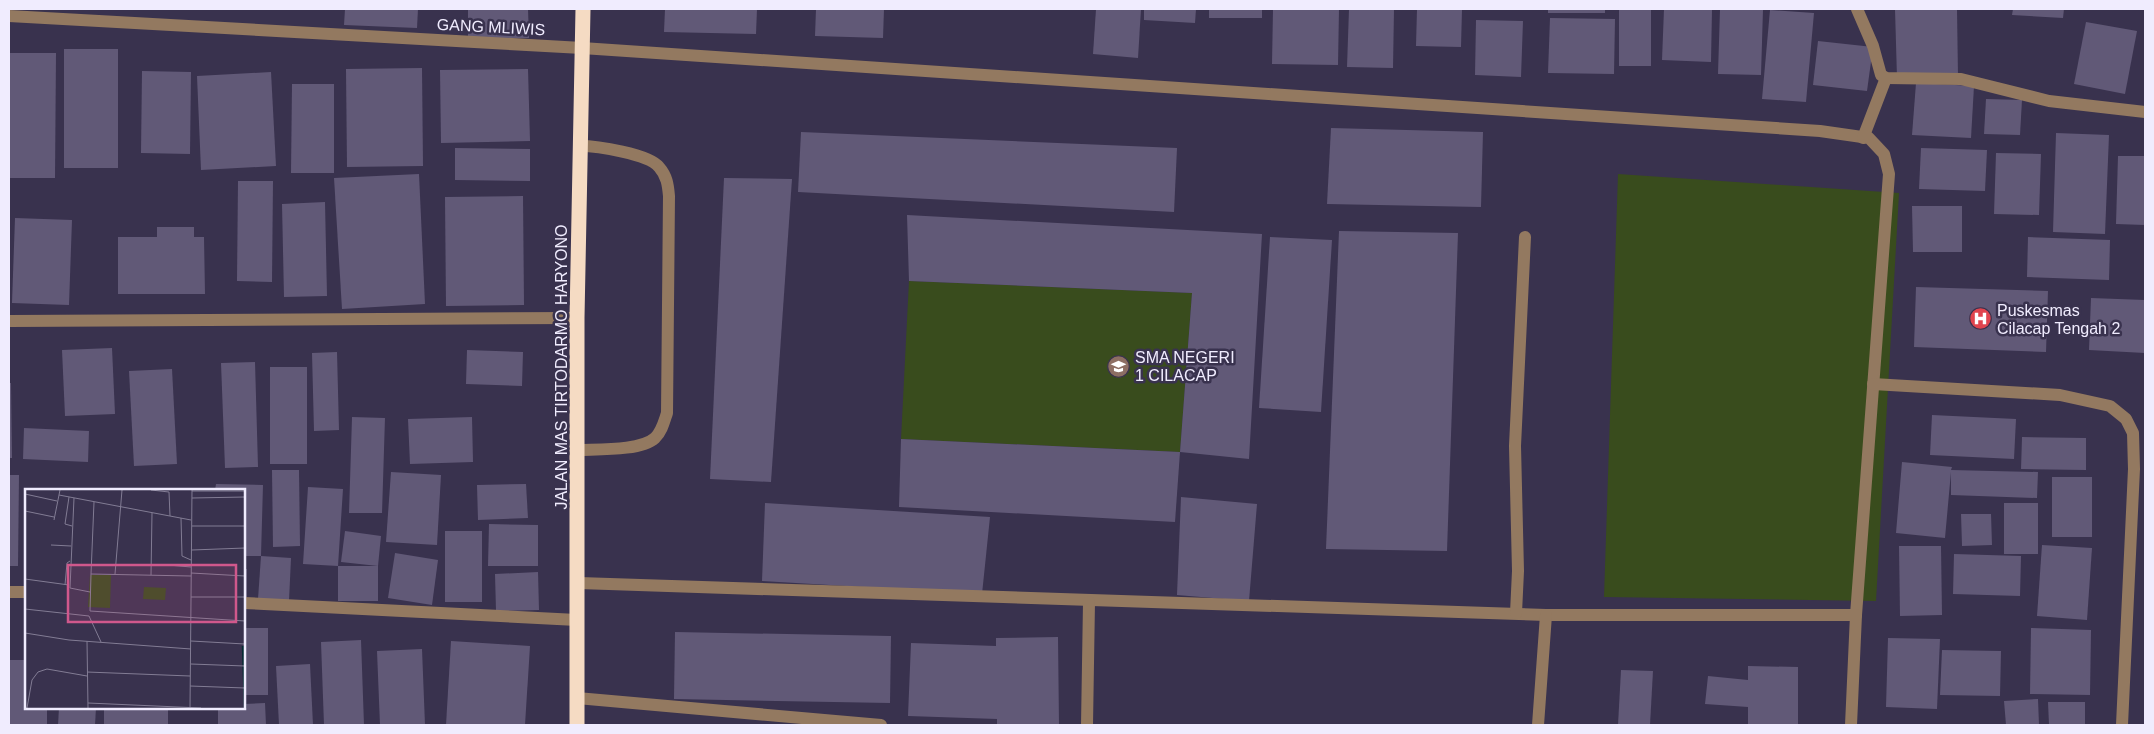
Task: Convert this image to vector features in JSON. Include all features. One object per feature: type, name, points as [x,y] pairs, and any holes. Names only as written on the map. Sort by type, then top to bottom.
[{"type":"highway","name":"JALAN MAS TIRTODARMO HARYONO","points":[[577,725],[579,583],[577,318],[582,9]]},
{"type":"street","points":[[1857,9],[1873,46],[1881,76],[1886,78],[1962,79],[2049,101],[2145,112]]},
{"type":"street","name":"GANG MLIWIS","points":[[9,16],[582,48],[1810,131],[1864,138]]},
{"type":"street","points":[[1851,725],[1856,615],[1889,174],[1884,154],[1869,138],[1864,138],[1886,78]]},
{"type":"street","points":[[578,450],[639,446],[654,439],[662,428],[667,413],[669,216],[667,180],[658,165],[635,155],[597,146],[580,146]]},
{"type":"street","points":[[1516,614],[1518,571],[1515,446],[1525,237]]},
{"type":"street","points":[[9,321],[577,318]]},
{"type":"street","points":[[1873,384],[2060,395],[2110,406],[2126,419],[2133,433],[2140,470],[2122,725]]},
{"type":"street","points":[[579,583],[1089,602],[1546,615],[1856,615]]},
{"type":"street","points":[[9,592],[25,592]]},
{"type":"street","points":[[1087,725],[1089,602]]},
{"type":"street","points":[[245,603],[577,620]]},
{"type":"street","points":[[1538,725],[1546,615]]},
{"type":"street","points":[[577,698],[881,725]]},
{"type":"green space","points":[[1618,174],[1899,193],[1876,601],[1604,597]]},
{"type":"green space","points":[[909,281],[1192,293],[1180,452],[901,439]]},
{"type":"building","points":[[345,9],[418,9],[417,28],[344,25]]},
{"type":"building","points":[[468,9],[528,9],[529,38],[468,39]]},
{"type":"building","points":[[665,9],[757,9],[756,34],[664,32]]},
{"type":"building","points":[[816,9],[884,9],[883,38],[815,36]]},
{"type":"building","points":[[1096,9],[1141,9],[1138,58],[1093,54]]},
{"type":"building","points":[[1144,9],[1196,9],[1195,23],[1144,20]]},
{"type":"building","points":[[1209,9],[1262,9],[1262,18],[1209,18]]},
{"type":"building","points":[[1273,9],[1339,9],[1338,65],[1272,64]]},
{"type":"building","points":[[1349,9],[1394,9],[1393,68],[1347,67]]},
{"type":"building","points":[[1417,9],[1462,9],[1461,47],[1416,46]]},
{"type":"building","points":[[1548,9],[1605,9],[1605,13],[1548,13]]},
{"type":"building","points":[[1619,9],[1651,9],[1651,66],[1619,66]]},
{"type":"building","points":[[1664,9],[1712,9],[1711,62],[1662,60]]},
{"type":"building","points":[[1720,9],[1763,9],[1761,75],[1718,74]]},
{"type":"building","points":[[1895,9],[1957,9],[1958,77],[1897,78]]},
{"type":"building","points":[[2013,9],[2064,9],[2063,18],[2012,15]]},
{"type":"building","points":[[1770,10],[1814,13],[1806,102],[1762,99]]},
{"type":"building","points":[[1550,18],[1615,19],[1614,74],[1548,73]]},
{"type":"building","points":[[1476,20],[1523,21],[1521,77],[1475,75]]},
{"type":"building","points":[[2086,22],[2137,31],[2125,94],[2074,84]]},
{"type":"building","points":[[1818,41],[1873,47],[1867,91],[1813,85]]},
{"type":"building","points":[[64,49],[118,49],[118,168],[64,168]]},
{"type":"building","points":[[9,53],[56,53],[55,178],[9,178]]},
{"type":"building","points":[[422,68],[423,166],[347,167],[346,69]]},
{"type":"building","points":[[528,69],[530,141],[441,143],[440,70]]},
{"type":"building","points":[[142,71],[191,72],[190,154],[141,153]]},
{"type":"building","points":[[271,72],[276,166],[201,170],[197,76]]},
{"type":"building","points":[[1916,83],[1974,86],[1971,138],[1912,135]]},
{"type":"building","points":[[292,84],[334,84],[334,173],[291,173]]},
{"type":"building","points":[[1986,99],[2022,100],[2020,135],[1984,134]]},
{"type":"building","points":[[1331,128],[1483,132],[1481,207],[1327,204]]},
{"type":"building","points":[[801,132],[1177,148],[1174,212],[798,192]]},
{"type":"building","points":[[2056,133],[2109,135],[2105,234],[2053,232]]},
{"type":"building","points":[[455,148],[530,149],[530,181],[455,180]]},
{"type":"building","points":[[1921,148],[1987,150],[1985,191],[1919,189]]},
{"type":"building","points":[[1996,153],[2041,154],[2039,215],[1994,214]]},
{"type":"building","points":[[2118,156],[2145,156],[2145,225],[2116,224]]},
{"type":"building","points":[[419,174],[425,304],[342,309],[334,178]]},
{"type":"building","points":[[724,178],[792,179],[771,482],[710,479]]},
{"type":"building","points":[[238,181],[273,181],[272,282],[237,281]]},
{"type":"building","points":[[523,196],[524,305],[446,306],[445,197]]},
{"type":"building","points":[[325,202],[327,296],[284,297],[282,204]]},
{"type":"building","points":[[1912,206],[1962,206],[1962,252],[1913,252]]},
{"type":"building","points":[[907,215],[1262,234],[1249,459],[1180,452],[1192,293],[909,281]]},
{"type":"building","points":[[15,218],[72,220],[69,305],[12,303]]},
{"type":"building","points":[[157,227],[194,227],[194,237],[204,237],[205,294],[118,294],[118,237],[157,237]]},
{"type":"building","points":[[1339,231],[1458,233],[1447,551],[1326,549]]},
{"type":"building","points":[[1270,237],[1332,240],[1321,412],[1259,408]]},
{"type":"building","points":[[2028,237],[2110,240],[2109,280],[2027,277]]},
{"type":"building","name":"Puskesmas Cilacap Tengah 2","points":[[1916,287],[2048,291],[2046,352],[1914,347]]},
{"type":"building","points":[[2091,298],[2145,300],[2145,353],[2089,350]]},
{"type":"building","points":[[112,348],[115,414],[65,416],[62,350]]},
{"type":"building","points":[[467,350],[523,352],[522,386],[466,384]]},
{"type":"building","points":[[337,352],[339,430],[314,431],[312,353]]},
{"type":"building","points":[[255,362],[258,467],[225,468],[221,363]]},
{"type":"building","points":[[270,367],[307,367],[307,464],[270,464]]},
{"type":"building","points":[[172,369],[177,464],[134,466],[129,371]]},
{"type":"building","points":[[9,383],[11,383],[12,458],[9,458]]},
{"type":"building","points":[[1932,415],[2016,419],[2014,459],[1930,455]]},
{"type":"building","points":[[352,417],[385,418],[382,513],[349,513]]},
{"type":"building","points":[[472,417],[473,462],[410,464],[408,419]]},
{"type":"building","points":[[24,428],[89,431],[88,462],[23,459]]},
{"type":"building","points":[[2022,437],[2086,438],[2086,470],[2021,469]]},
{"type":"building","points":[[901,439],[1180,452],[1175,522],[899,507]]},
{"type":"building","points":[[1902,462],[1952,467],[1951,470],[2038,472],[2037,498],[1951,495],[1951,472],[1945,538],[1896,533]]},
{"type":"building","points":[[272,470],[299,470],[300,546],[273,547]]},
{"type":"building","points":[[391,472],[441,475],[437,545],[386,542]]},
{"type":"building","points":[[9,475],[19,475],[18,566],[9,566]]},
{"type":"building","points":[[2052,477],[2092,477],[2092,537],[2052,537]]},
{"type":"building","points":[[216,484],[263,485],[261,556],[245,556],[245,489],[215,489]]},
{"type":"building","points":[[526,484],[528,518],[478,520],[477,485]]},
{"type":"building","points":[[308,487],[343,489],[338,566],[303,564]]},
{"type":"building","points":[[1181,497],[1257,504],[1249,601],[1177,595]]},
{"type":"building","points":[[765,503],[990,517],[982,594],[762,581]]},
{"type":"building","points":[[2004,503],[2038,503],[2038,554],[2004,554]]},
{"type":"building","points":[[1961,514],[1991,514],[1992,545],[1962,546]]},
{"type":"building","points":[[489,524],[538,525],[538,566],[488,566]]},
{"type":"building","points":[[345,531],[381,536],[378,566],[341,562]]},
{"type":"building","points":[[445,531],[482,531],[482,602],[445,602]]},
{"type":"building","points":[[2042,545],[2092,548],[2087,620],[2037,616]]},
{"type":"building","points":[[1899,546],[1941,546],[1942,615],[1900,616]]},
{"type":"building","points":[[395,553],[438,560],[432,605],[388,598]]},
{"type":"building","points":[[1954,554],[2021,556],[2020,596],[1953,594]]},
{"type":"building","points":[[261,556],[291,558],[289,601],[258,599]]},
{"type":"building","points":[[338,566],[378,566],[378,601],[338,601]]},
{"type":"building","points":[[245,569],[247,569],[247,599],[245,599]]},
{"type":"building","points":[[538,572],[539,610],[496,611],[495,574]]},
{"type":"building","points":[[245,628],[268,628],[268,695],[245,695]]},
{"type":"building","points":[[2031,628],[2091,630],[2090,695],[2030,694]]},
{"type":"building","points":[[675,632],[891,636],[890,703],[674,699]]},
{"type":"building","points":[[1058,637],[1059,725],[997,725],[997,719],[908,716],[911,643],[996,646],[996,638]]},
{"type":"building","points":[[1888,638],[1940,639],[1937,709],[1886,707]]},
{"type":"building","points":[[361,640],[364,725],[324,725],[321,642]]},
{"type":"building","points":[[451,641],[530,646],[525,725],[446,725]]},
{"type":"building","points":[[422,649],[425,725],[380,725],[377,651]]},
{"type":"building","points":[[1942,650],[2001,651],[2000,696],[1940,695]]},
{"type":"building","points":[[9,660],[25,660],[25,709],[47,709],[47,725],[9,725]]},
{"type":"building","points":[[310,664],[313,725],[279,725],[276,666]]},
{"type":"building","points":[[1748,666],[1798,667],[1798,725],[1748,725],[1748,707],[1705,704],[1708,676],[1748,680]]},
{"type":"building","points":[[1621,670],[1653,671],[1650,725],[1618,725]]},
{"type":"building","points":[[2038,699],[2039,725],[2006,725],[2004,701]]},
{"type":"building","points":[[2048,702],[2085,702],[2085,725],[2049,725]]},
{"type":"building","points":[[265,703],[266,725],[218,725],[218,709],[245,709],[245,704]]},
{"type":"building","points":[[59,709],[96,709],[95,725],[58,725]]},
{"type":"building","points":[[104,709],[168,709],[168,725],[104,725]]},
{"type":"place","name":"Puskesmas Cilacap Tengah 2","points":[[1981,319]]},
{"type":"place","name":"SMA NEGERI 1 CILACAP","points":[[1119,366]]}]
